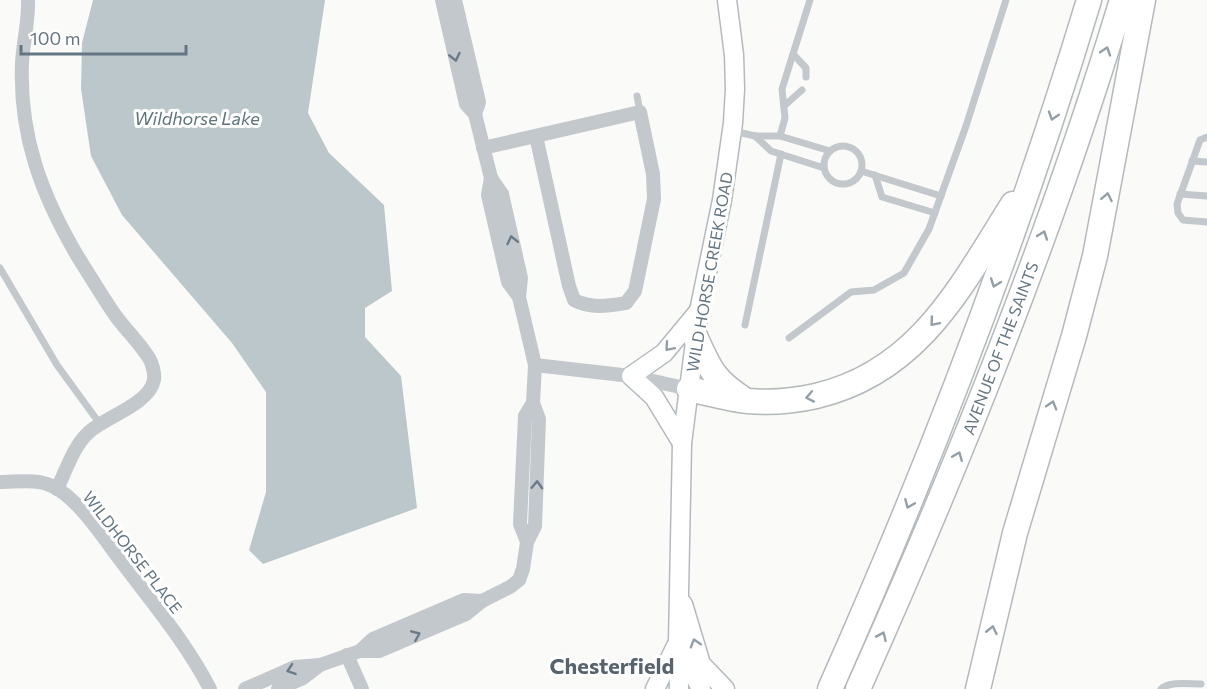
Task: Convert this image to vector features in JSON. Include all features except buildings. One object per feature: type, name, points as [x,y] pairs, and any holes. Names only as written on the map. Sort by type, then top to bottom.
[{"type":"highway","name":"AVENUE OF THE SAINTS","points":[[831,689],[930,456],[988,303],[1036,168],[1089,0]]},
{"type":"highway","name":"AVENUE OF THE SAINTS","points":[[858,689],[1001,349],[1068,166],[1122,0]]},
{"type":"highway","points":[[978,688],[1015,533],[1074,336],[1095,256],[1143,0]]},
{"type":"highway","points":[[689,389],[747,401],[789,401],[829,393],[866,379],[902,355],[921,337],[968,278],[1036,168]]},
{"type":"highway","points":[[695,336],[718,381],[747,401]]},
{"type":"main road","name":"WILD HORSE CREEK ROAD","points":[[679,689],[682,442],[699,311],[722,200],[732,131],[735,89],[734,55],[727,0]]},
{"type":"main road","points":[[682,442],[654,397],[631,376],[664,353],[699,311]]},
{"type":"main road","points":[[679,588],[701,664],[725,689]]},
{"type":"main road","points":[[655,689],[678,642]]},
{"type":"main road","points":[[678,642],[701,689]]},
{"type":"street","points":[[28,0],[22,63],[22,104],[34,165],[48,204],[78,257],[115,315],[149,359],[154,371],[154,381],[143,397],[87,434],[73,455],[57,489]]},
{"type":"street","points":[[245,689],[295,668],[320,665],[354,653],[379,651],[466,614],[482,601],[510,587],[519,579],[523,569],[527,542],[535,526],[539,419],[533,403],[535,365],[519,297],[521,278],[502,194],[491,178],[475,114],[466,104],[442,0]]},
{"type":"street","points":[[455,0],[479,102],[475,114]]},
{"type":"street","points":[[483,148],[640,112],[653,174],[654,199],[635,291],[626,303],[608,306],[585,305],[574,300],[536,136]]},
{"type":"street","points":[[535,365],[631,376],[689,389]]},
{"type":"street","name":"WILDHORSE PLACE","points":[[0,482],[30,481],[52,485],[65,493],[92,523],[189,651],[210,689]]},
{"type":"street","points":[[354,653],[362,689]]},
{"type":"street","points":[[278,689],[303,678],[320,665]]},
{"type":"lane","points":[[780,136],[786,118],[782,89],[810,0]]},
{"type":"lane","points":[[789,338],[851,292],[874,290],[904,273],[929,229],[935,213],[966,126],[1006,0]]},
{"type":"lane","points":[[793,54],[806,68],[806,77]]},
{"type":"lane","points":[[784,106],[802,90]]},
{"type":"lane","points":[[637,96],[640,112]]},
{"type":"lane","points":[[732,131],[755,136],[780,136],[830,151]]},
{"type":"lane","points":[[755,136],[771,151],[824,168]]},
{"type":"lane","points":[[1207,137],[1200,140],[1177,204],[1178,213],[1183,220],[1207,222]]},
{"type":"lane","points":[[841,146],[853,148],[861,158],[861,171],[854,181],[842,184],[830,179],[824,168],[824,161],[830,151],[841,146]]},
{"type":"lane","points":[[745,325],[782,154]]},
{"type":"lane","points":[[1192,160],[1207,162]]},
{"type":"lane","points":[[861,171],[941,196]]},
{"type":"lane","points":[[875,175],[882,197],[935,213]]},
{"type":"lane","points":[[1180,194],[1207,196]]},
{"type":"lane","points":[[0,268],[57,365],[100,424]]},
{"type":"lane","points":[[1161,689],[1164,686],[1181,683],[1201,684]]},
{"type":"water","name":"Wildhorse Lake","points":[[93,0],[325,0],[308,113],[329,153],[384,205],[392,291],[365,308],[365,337],[401,376],[417,508],[263,564],[249,550],[266,492],[266,392],[232,343],[122,215],[91,156],[81,89],[82,43]]},
{"type":"district","name":"Chesterfield","points":[[612,665]]}]
